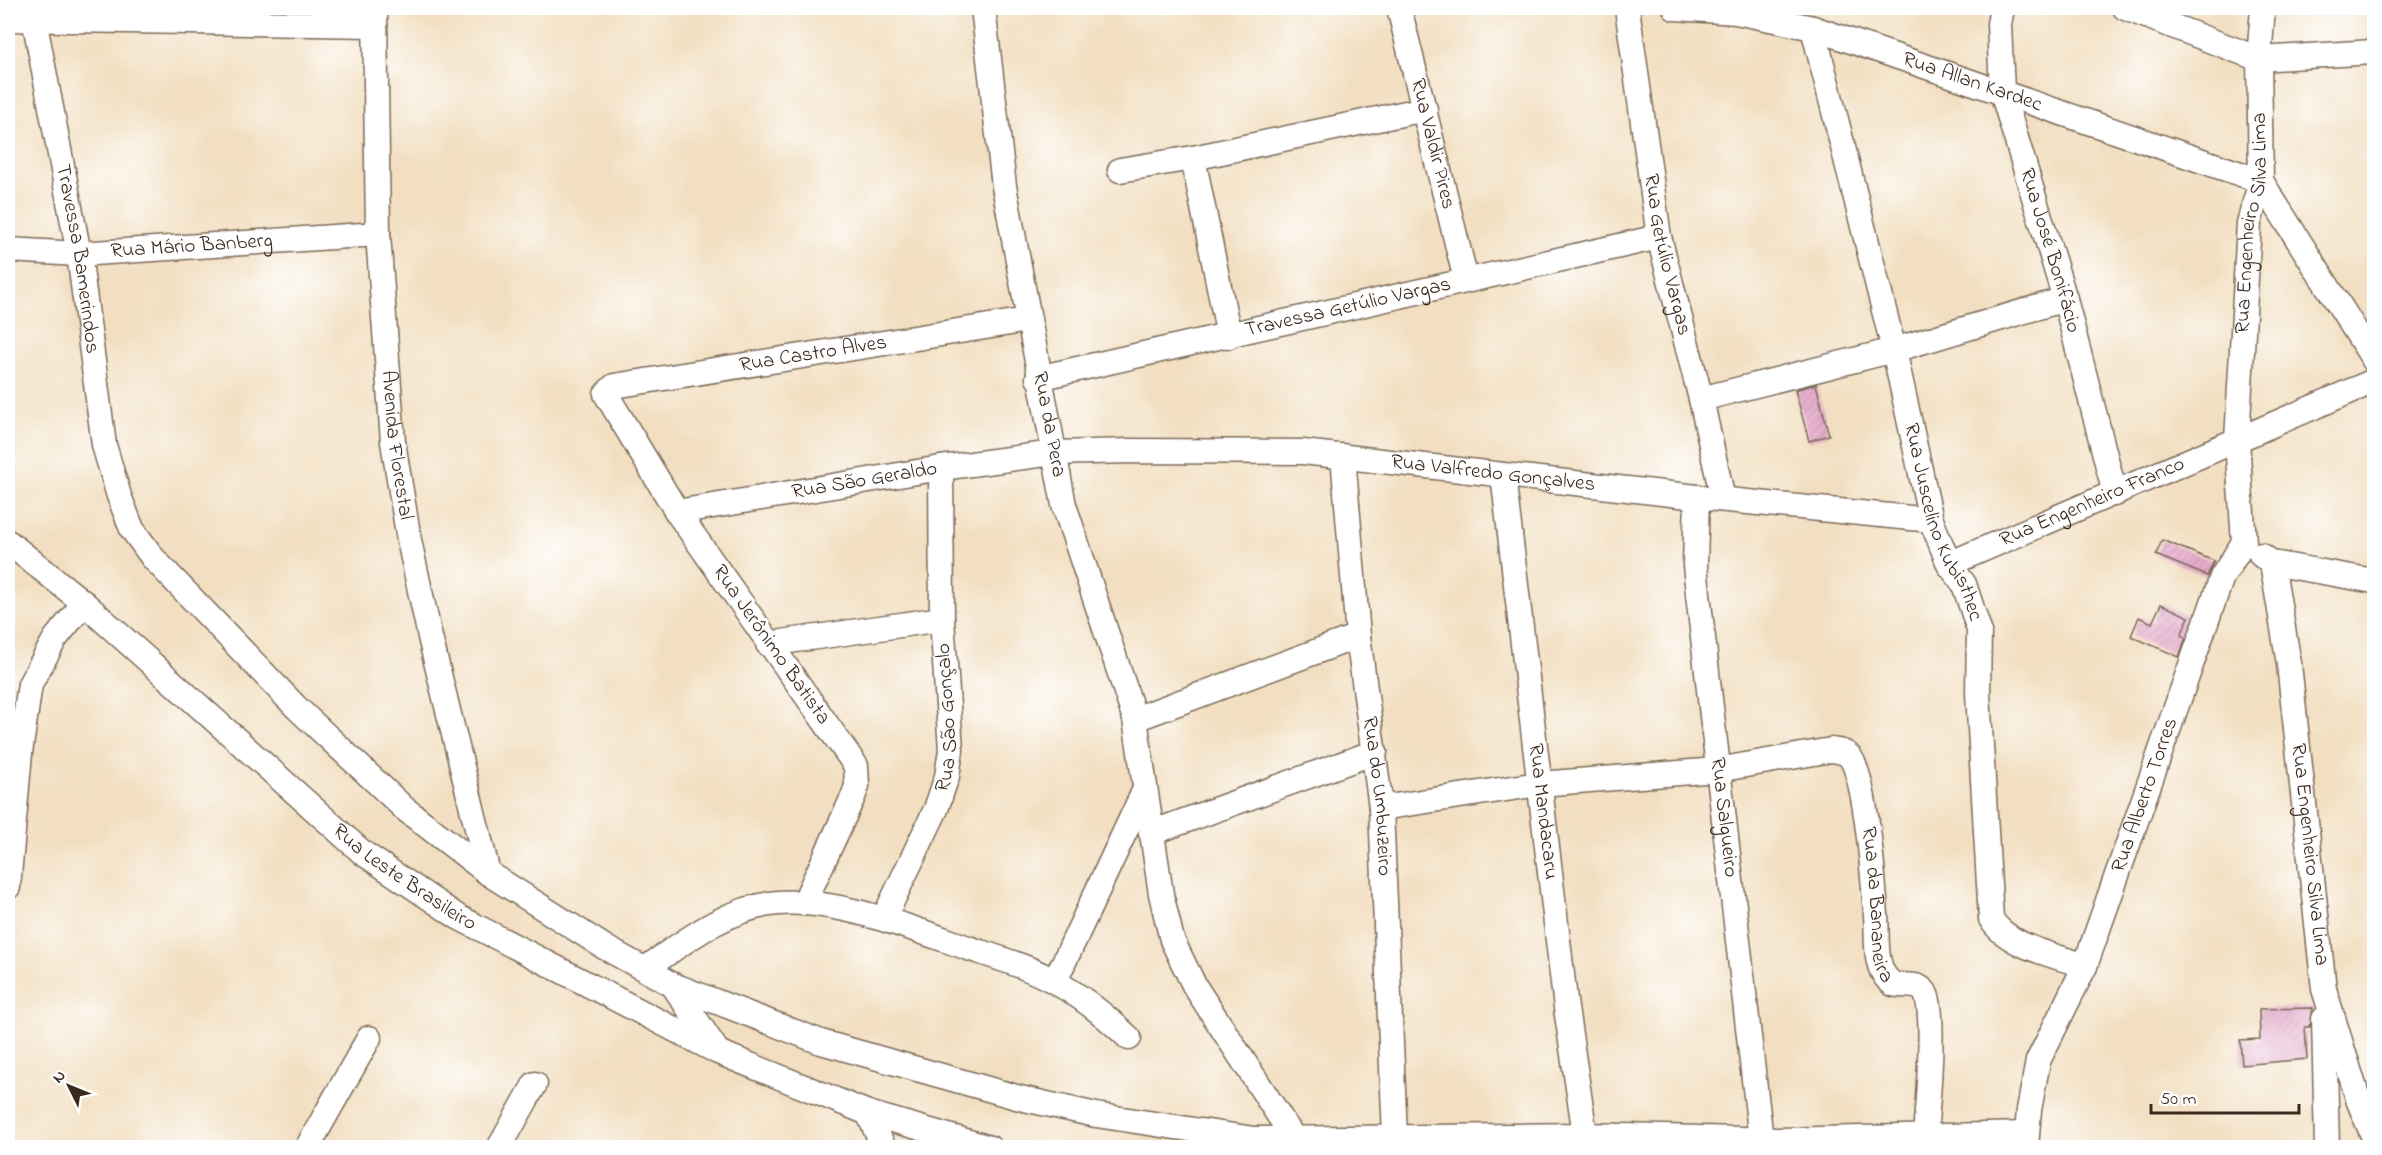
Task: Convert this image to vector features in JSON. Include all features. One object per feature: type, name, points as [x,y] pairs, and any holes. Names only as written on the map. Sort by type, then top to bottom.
[{"type":"street","name":"Rua da Pera","points":[[983,8],[1004,186],[1038,378],[1064,505],[1135,719],[1151,833],[1172,940],[1184,965],[1296,1144]]},
{"type":"street","name":"Rua Valdir Pires","points":[[1399,8],[1466,280]]},
{"type":"street","name":"Rua Getúlio Vargas","points":[[1627,8],[1659,237],[1701,399],[1723,499]]},
{"type":"street","name":"Rua Allan Kardec","points":[[1675,8],[1736,12],[1813,28],[2261,181]]},
{"type":"street","name":"Rua José Bonifácio","points":[[2002,8],[1999,24],[2002,92],[2065,299],[2115,494]]},
{"type":"street","points":[[2125,8],[2259,59],[2374,52]]},
{"type":"street","name":"Rua Engenheiro Silva Lima","points":[[2237,441],[2249,223],[2261,181],[2259,59],[2263,8]]},
{"type":"street","points":[[8,19],[33,14],[375,16]]},
{"type":"street","name":"Travessa Bamerindos","points":[[33,14],[79,254],[104,445],[119,496],[132,529],[153,558],[297,708],[405,809],[489,873],[673,985],[821,1042],[1020,1098],[1096,1115],[1296,1144],[1395,1137],[1586,1141],[1855,1142],[1925,1134],[2026,1141]]},
{"type":"street","name":"Avenida Florestal","points":[[375,16],[378,234],[393,442],[409,540],[489,873]]},
{"type":"street","name":"Rua Juscelino Kubisthec","points":[[1813,28],[1894,350],[1931,519],[1949,564],[1964,584],[1979,630],[1978,693],[1991,919],[1997,928],[2019,942],[2085,966]]},
{"type":"street","points":[[1120,170],[1193,158],[1425,109]]},
{"type":"street","points":[[1193,158],[1229,336]]},
{"type":"street","points":[[2261,181],[2374,360]]},
{"type":"street","name":"Rua Mário Banberg","points":[[8,250],[79,254],[378,234]]},
{"type":"street","name":"Travessa Getúlio Vargas","points":[[1038,378],[1659,237]]},
{"type":"street","points":[[1701,399],[1894,350],[2065,299]]},
{"type":"street","name":"Rua Castro Alves","points":[[608,398],[608,392],[614,386],[1028,320]]},
{"type":"street","name":"Rua Engenheiro Franco","points":[[1949,564],[2374,381]]},
{"type":"street","name":"Rua Jerônimo Batista","points":[[608,398],[677,512],[855,766],[857,786],[853,797],[804,903]]},
{"type":"street","points":[[2237,441],[2244,542],[2272,563],[2374,581]]},
{"type":"street","name":"Rua Valfredo Gonçalves","points":[[1054,453],[1303,452],[1697,497],[1931,519]]},
{"type":"street","name":"Rua São Geraldo","points":[[677,512],[941,468],[1054,453]]},
{"type":"street","name":"Rua do Umbuzeiro","points":[[1343,456],[1358,636],[1381,808],[1395,1137]]},
{"type":"street","name":"Rua São Gonçalo","points":[[884,918],[936,809],[947,776],[950,724],[942,619],[941,468]]},
{"type":"street","name":"Rua Mandacaru","points":[[1503,475],[1566,1008],[1586,1141]]},
{"type":"street","name":"Rua Salgueiro","points":[[1697,497],[1695,565],[1718,770],[1772,1142]]},
{"type":"street","name":"Rua Leste Brasileiro","points":[[8,542],[84,603],[363,853],[458,917],[718,1052],[868,1113],[990,1148]]},
{"type":"street","name":"Rua Alberto Torres","points":[[2026,1141],[2038,1061],[2085,966],[2222,577],[2244,542]]},
{"type":"street","name":"Rua Engenheiro Silva Lima","points":[[2272,563],[2289,664],[2324,989],[2359,1102],[2374,1138]]},
{"type":"street","points":[[8,887],[20,753],[30,684],[55,639],[84,603]]},
{"type":"street","points":[[768,644],[942,619]]},
{"type":"street","points":[[1135,719],[1358,636]]},
{"type":"street","name":"Rua da Bananeira","points":[[1718,770],[1839,751],[1852,761],[1861,786],[1876,915],[1877,952],[1883,974],[1893,984],[1915,985],[1923,989],[1929,1002],[1930,1045],[1925,1134]]},
{"type":"street","points":[[1151,833],[1375,752]]},
{"type":"street","points":[[1381,808],[1539,784],[1718,770]]},
{"type":"street","points":[[1055,981],[1145,789]]},
{"type":"street","points":[[645,969],[705,928],[737,914],[777,903],[804,903],[884,918],[1021,966],[1055,981],[1107,1016],[1130,1038]]},
{"type":"street","points":[[673,985],[718,1052]]},
{"type":"street","points":[[2324,989],[2327,1148]]},
{"type":"street","points":[[307,1148],[369,1038]]},
{"type":"street","points":[[499,1148],[535,1084]]},
{"type":"street","points":[[868,1113],[884,1148]]},
{"type":"building","points":[[1816,384],[1829,435],[1809,441],[1795,390]]},
{"type":"building","points":[[2162,540],[2214,561],[2207,576],[2156,555]]},
{"type":"building","points":[[2161,604],[2189,617],[2181,635],[2186,638],[2179,657],[2131,636],[2139,617],[2152,623]]},
{"type":"building","points":[[2313,1008],[2310,1027],[2305,1027],[2307,1059],[2242,1065],[2240,1040],[2260,1039],[2259,1009]]}]
